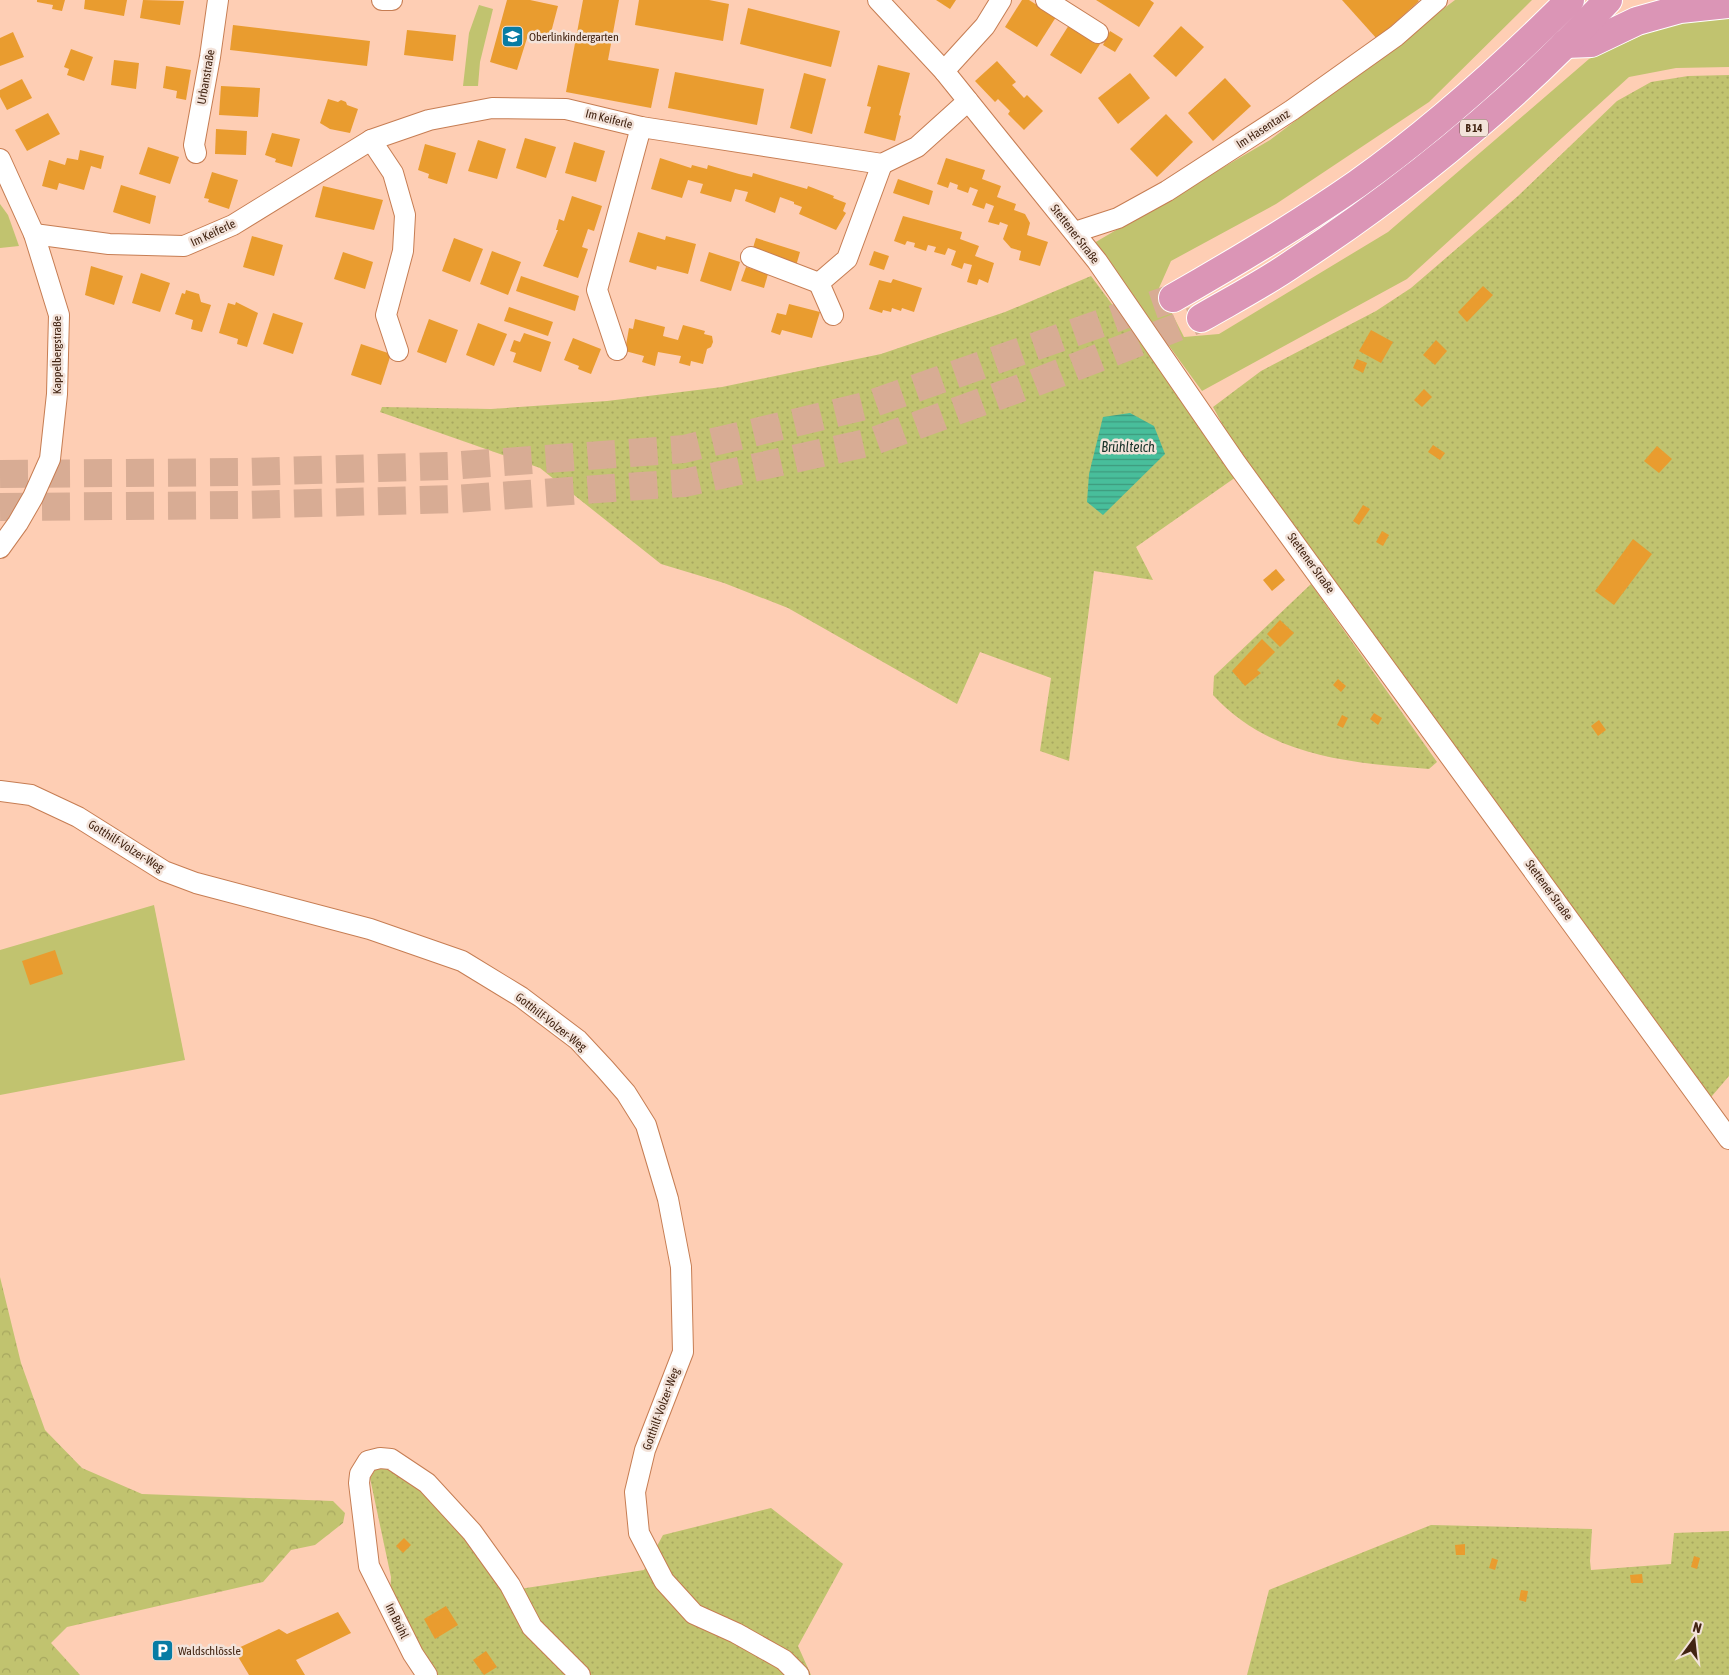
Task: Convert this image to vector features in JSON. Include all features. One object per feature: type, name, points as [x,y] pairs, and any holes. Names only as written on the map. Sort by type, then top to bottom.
[{"type":"highway","name":"B 14","points":[[1201,318],[1294,263],[1377,206],[1447,151],[1565,44],[1608,0]]},
{"type":"highway","points":[[1565,44],[1591,43],[1637,21],[1680,9],[1729,4]]},
{"type":"highway","name":"B 14","points":[[1173,298],[1263,246],[1358,183],[1402,151],[1465,98],[1559,6]]},
{"type":"street","name":"Urbanstraße","points":[[196,153],[194,145],[218,0]]},
{"type":"street","points":[[382,0],[392,0]]},
{"type":"street","name":"Stettener Straße","points":[[878,0],[944,71],[1075,232],[1199,406],[1236,462],[1729,1139]]},
{"type":"street","points":[[944,71],[985,26],[1001,0]]},
{"type":"street","points":[[1046,0],[1098,33]]},
{"type":"street","name":"Im Hasentanz","points":[[1075,232],[1118,218],[1205,166],[1292,110],[1388,42],[1437,0]]},
{"type":"street","points":[[819,283],[847,259],[882,164],[917,147],[968,101]]},
{"type":"street","name":"Im Keiferle","points":[[34,234],[109,244],[184,246],[233,225],[371,140],[428,120],[492,108],[566,109],[641,127],[882,164]]},
{"type":"street","name":"Im Keiferle","points":[[616,350],[597,290],[641,127]]},
{"type":"street","points":[[371,140],[393,173],[405,215],[403,251],[386,314],[398,351]]},
{"type":"street","name":"Kappelbergstraße","points":[[0,548],[18,523],[33,497],[50,459],[58,394],[59,315],[34,234],[2,169]]},
{"type":"street","points":[[751,257],[819,283],[833,315]]},
{"type":"street","name":"Gotthilf-Volzer-Weg","points":[[0,791],[31,795],[78,816],[164,870],[196,883],[370,929],[462,961],[521,998],[578,1040],[605,1068],[626,1093],[646,1125],[668,1199],[681,1267],[682,1352],[645,1450],[635,1492],[639,1533],[664,1581],[694,1614],[736,1633],[784,1660],[799,1675]]},
{"type":"street","name":"Im Brühl","points":[[427,1675],[413,1654],[369,1566],[360,1500],[360,1474],[368,1461],[380,1458],[391,1460],[427,1483],[472,1532],[510,1585],[532,1627],[580,1675]]},
{"type":"green space","points":[[1455,0],[1532,0],[1429,102],[1276,204],[1171,261],[1159,288],[1184,337],[1219,334],[1388,232],[1589,59],[1674,21],[1729,16],[1729,67],[1676,68],[1629,77],[1407,279],[1202,391],[1094,243],[1270,140]]},
{"type":"green space","points":[[479,5],[493,9],[480,62],[478,86],[463,86],[469,33]]},
{"type":"green space","points":[[1729,75],[1729,1076],[1706,1103],[1243,462],[1213,407],[1261,371],[1376,311],[1411,288],[1518,196],[1617,101],[1651,82],[1688,76]]},
{"type":"green space","points":[[0,204],[8,215],[19,246],[0,248]]},
{"type":"green space","points":[[1091,276],[1189,408],[1236,477],[1136,547],[1153,580],[1094,571],[1069,761],[1040,751],[1051,678],[980,652],[957,704],[788,608],[724,583],[661,564],[540,468],[380,412],[382,407],[491,409],[607,401],[722,387],[881,354],[1005,312]]},
{"type":"green space","points":[[1311,584],[1437,762],[1429,769],[1370,764],[1341,759],[1312,753],[1285,744],[1260,732],[1235,716],[1213,695],[1214,676]]},
{"type":"green space","points":[[154,905],[185,1060],[0,1095],[0,950]]},
{"type":"green space","points":[[0,1277],[21,1363],[45,1430],[82,1468],[142,1494],[333,1501],[345,1513],[343,1523],[315,1545],[291,1550],[263,1582],[67,1627],[51,1643],[80,1675],[0,1675]]},
{"type":"green space","points":[[389,1465],[424,1491],[465,1536],[506,1591],[644,1570],[663,1535],[771,1508],[843,1564],[798,1646],[811,1675],[431,1675],[390,1598],[391,1577],[370,1478],[377,1467]]},
{"type":"green space","points":[[1431,1525],[1592,1529],[1591,1570],[1671,1564],[1674,1533],[1729,1531],[1729,1675],[1247,1675],[1269,1590]]},
{"type":"water","name":"Brühlteich","points":[[1130,413],[1154,426],[1165,454],[1103,515],[1087,502],[1089,474],[1103,417]]},
{"type":"building","points":[[37,0],[65,0],[62,11],[52,9],[53,5],[37,2]]},
{"type":"building","points":[[85,0],[127,0],[124,16],[84,9]]},
{"type":"building","points":[[143,0],[184,1],[180,25],[140,18]]},
{"type":"building","name":"Oberlinkindergarten","points":[[507,0],[530,0],[558,6],[549,40],[528,35],[517,70],[490,62]]},
{"type":"building","points":[[583,0],[619,0],[608,60],[659,69],[651,108],[566,92]]},
{"type":"building","points":[[639,0],[709,0],[729,4],[723,41],[635,25]]},
{"type":"building","points":[[936,0],[956,0],[950,9]]},
{"type":"building","points":[[1022,0],[1029,0],[1056,17],[1037,47],[1005,27]]},
{"type":"building","points":[[1096,0],[1150,0],[1154,3],[1139,27]]},
{"type":"building","points":[[1342,0],[1418,0],[1419,1],[1377,39]]},
{"type":"building","points":[[748,8],[840,31],[831,67],[740,44]]},
{"type":"building","points":[[233,25],[370,41],[367,66],[230,50]]},
{"type":"building","points":[[1069,25],[1100,44],[1081,74],[1050,55]]},
{"type":"building","points":[[1181,26],[1204,47],[1176,77],[1153,56]]},
{"type":"building","points":[[407,30],[456,35],[453,61],[404,55]]},
{"type":"building","points":[[1110,31],[1123,39],[1115,52],[1103,45]]},
{"type":"building","points":[[13,32],[24,57],[0,66],[0,38]]},
{"type":"building","points":[[71,49],[93,57],[84,81],[67,75],[69,69],[64,67]]},
{"type":"building","points":[[114,60],[139,63],[136,89],[111,85]]},
{"type":"building","points":[[997,61],[1016,82],[1012,85],[1024,98],[1027,95],[1043,111],[1024,130],[1008,114],[1010,111],[998,99],[995,102],[975,81]]},
{"type":"building","points":[[878,65],[910,73],[899,115],[901,116],[895,141],[864,133],[871,107],[867,106]]},
{"type":"building","points":[[166,66],[191,70],[186,100],[176,98],[177,91],[163,88]]},
{"type":"building","points":[[675,72],[764,89],[757,125],[668,108]]},
{"type":"building","points":[[804,73],[826,79],[812,134],[790,128]]},
{"type":"building","points":[[1130,73],[1150,98],[1118,124],[1098,98]]},
{"type":"building","points":[[1225,78],[1251,106],[1213,141],[1188,113]]},
{"type":"building","points":[[22,79],[32,98],[7,110],[0,97],[0,90]]},
{"type":"building","points":[[221,86],[260,88],[258,117],[219,115]]},
{"type":"building","points":[[328,99],[338,102],[341,100],[346,102],[347,105],[358,109],[350,133],[330,129],[320,123]]},
{"type":"building","points":[[48,113],[60,134],[27,151],[15,130]]},
{"type":"building","points":[[1166,114],[1193,142],[1157,177],[1130,149]]},
{"type":"building","points":[[216,129],[247,131],[246,155],[215,154]]},
{"type":"building","points":[[272,133],[300,139],[292,167],[275,162],[276,159],[265,155]]},
{"type":"building","points":[[525,138],[556,147],[546,178],[516,168]]},
{"type":"building","points":[[478,140],[506,149],[497,179],[468,171]]},
{"type":"building","points":[[574,142],[605,151],[596,182],[565,173]]},
{"type":"building","points":[[425,144],[456,153],[447,184],[428,178],[429,174],[418,170]]},
{"type":"building","points":[[148,147],[179,157],[170,184],[139,174]]},
{"type":"building","points":[[80,150],[104,156],[101,169],[91,166],[84,190],[59,183],[57,190],[42,186],[49,160],[65,165],[67,158],[78,160]]},
{"type":"building","points":[[660,158],[691,168],[692,165],[707,169],[708,165],[752,177],[753,173],[807,189],[808,186],[846,203],[843,211],[846,213],[836,230],[799,214],[802,207],[780,197],[775,213],[745,201],[748,192],[735,189],[731,202],[700,193],[703,184],[688,180],[682,198],[651,189]]},
{"type":"building","points":[[946,158],[985,170],[982,179],[1001,186],[997,197],[1016,204],[1014,210],[1025,214],[1030,223],[1027,235],[1048,242],[1040,266],[1019,260],[1021,251],[1011,248],[1003,239],[1008,225],[1000,222],[999,225],[988,222],[994,206],[986,203],[984,209],[972,205],[978,190],[970,187],[968,193],[957,189],[958,185],[950,182],[948,188],[937,184]]},
{"type":"building","points":[[212,172],[238,180],[229,209],[208,202],[209,199],[204,198]]},
{"type":"building","points":[[898,179],[933,191],[929,205],[893,193]]},
{"type":"building","points":[[121,185],[156,196],[150,224],[113,212]]},
{"type":"building","points":[[323,186],[383,200],[374,230],[315,217]]},
{"type":"building","points":[[572,196],[602,206],[594,231],[588,229],[582,247],[588,249],[578,278],[543,266],[558,230],[556,230],[559,219],[564,221]]},
{"type":"building","points":[[903,216],[962,232],[960,239],[979,246],[975,256],[994,263],[988,283],[979,279],[977,285],[967,282],[972,265],[964,263],[962,269],[951,265],[956,251],[948,248],[945,255],[934,252],[936,247],[928,245],[926,251],[914,247],[915,243],[907,241],[905,245],[894,241]]},
{"type":"building","points":[[638,232],[665,240],[666,236],[696,244],[688,274],[657,266],[656,270],[629,262]]},
{"type":"building","points":[[252,236],[283,245],[274,276],[243,267]]},
{"type":"building","points":[[454,238],[483,249],[470,282],[442,271]]},
{"type":"building","points":[[756,238],[800,252],[796,266],[752,251]]},
{"type":"building","points":[[492,251],[521,262],[508,295],[480,284]]},
{"type":"building","points":[[874,251],[889,256],[884,270],[869,265]]},
{"type":"building","points":[[343,252],[373,262],[365,289],[334,279]]},
{"type":"building","points":[[709,252],[740,262],[731,291],[700,281]]},
{"type":"building","points":[[91,266],[123,276],[114,305],[85,295]]},
{"type":"building","points":[[746,267],[768,274],[764,288],[741,281]]},
{"type":"building","points":[[141,273],[170,283],[160,312],[132,303]]},
{"type":"building","points":[[521,276],[579,296],[575,311],[516,291]]},
{"type":"building","points":[[893,279],[922,288],[914,312],[902,308],[901,311],[892,308],[891,312],[883,310],[882,313],[869,309],[879,280],[891,283]]},
{"type":"building","points":[[1483,286],[1493,295],[1467,322],[1458,312]]},
{"type":"building","points":[[186,290],[199,294],[201,302],[211,305],[202,332],[191,329],[193,320],[175,314],[182,293],[185,294]]},
{"type":"building","points":[[236,302],[258,313],[247,347],[237,344],[238,339],[219,333],[228,303],[235,305]]},
{"type":"building","points":[[789,304],[820,312],[812,338],[782,330],[780,335],[771,332],[777,313],[786,315]]},
{"type":"building","points":[[509,307],[553,322],[548,336],[504,321]]},
{"type":"building","points":[[273,313],[303,323],[293,354],[263,344]]},
{"type":"building","points":[[429,319],[458,330],[446,363],[417,352]]},
{"type":"building","points":[[635,319],[665,327],[663,336],[678,340],[683,325],[705,331],[704,334],[712,336],[713,342],[711,347],[707,349],[703,364],[691,361],[690,366],[679,363],[681,356],[658,352],[655,366],[642,362],[644,356],[625,351],[629,328],[633,329]]},
{"type":"building","points":[[478,323],[507,334],[494,366],[466,355]]},
{"type":"building","points":[[1371,330],[1393,342],[1381,363],[1359,351]]},
{"type":"building","points":[[524,333],[551,342],[541,372],[513,362],[516,353],[510,351],[514,340],[520,342]]},
{"type":"building","points":[[573,338],[601,349],[591,374],[578,369],[579,366],[564,360]]},
{"type":"building","points":[[1436,340],[1447,351],[1435,365],[1423,355]]},
{"type":"building","points":[[361,344],[391,354],[381,385],[351,375]]},
{"type":"building","points":[[1357,359],[1367,363],[1363,373],[1353,368]]},
{"type":"building","points":[[1424,389],[1432,397],[1422,407],[1414,400]]},
{"type":"building","points":[[1433,445],[1445,453],[1440,460],[1428,452]]},
{"type":"building","points":[[1657,446],[1672,459],[1659,473],[1644,461]]},
{"type":"building","points":[[1363,505],[1370,509],[1359,525],[1353,521]]},
{"type":"building","points":[[1382,531],[1389,535],[1383,546],[1376,542]]},
{"type":"building","points":[[1633,539],[1652,554],[1614,605],[1595,591]]},
{"type":"building","points":[[1276,569],[1285,580],[1272,591],[1263,580]]},
{"type":"building","points":[[1280,620],[1294,633],[1280,647],[1267,634]]},
{"type":"building","points":[[1262,639],[1275,652],[1257,670],[1261,673],[1245,686],[1232,671]]},
{"type":"building","points":[[1338,679],[1346,686],[1341,692],[1333,685]]},
{"type":"building","points":[[1374,713],[1382,718],[1378,725],[1370,719]]},
{"type":"building","points":[[1342,715],[1348,718],[1343,728],[1337,725]]},
{"type":"building","points":[[1599,720],[1606,730],[1598,736],[1591,726]]},
{"type":"building","points":[[55,950],[63,974],[30,985],[22,961]]},
{"type":"building","points":[[404,1538],[411,1545],[403,1553],[396,1546]]},
{"type":"building","points":[[1465,1544],[1465,1555],[1456,1555],[1455,1545]]},
{"type":"building","points":[[1694,1556],[1700,1558],[1697,1569],[1691,1567]]},
{"type":"building","points":[[1492,1558],[1498,1560],[1495,1570],[1489,1568]]},
{"type":"building","points":[[1642,1574],[1643,1583],[1631,1583],[1630,1575]]},
{"type":"building","points":[[1521,1590],[1528,1591],[1526,1602],[1519,1600]]},
{"type":"building","points":[[446,1606],[458,1625],[435,1639],[424,1619]]},
{"type":"building","points":[[338,1612],[351,1633],[296,1660],[305,1675],[249,1675],[234,1650],[279,1629],[287,1634]]},
{"type":"building","points":[[486,1651],[497,1667],[484,1675],[473,1660]]},
{"type":"tunnel","points":[[0,474],[246,472],[449,466],[684,449],[865,406],[1173,298]]},
{"type":"tunnel","points":[[0,507],[245,505],[455,499],[684,483],[871,442],[1034,383],[1201,318]]},
{"type":"place","name":"Oberlinkindergarten","points":[[513,37]]},
{"type":"place","name":"Waldschlössle","points":[[162,1651]]}]
